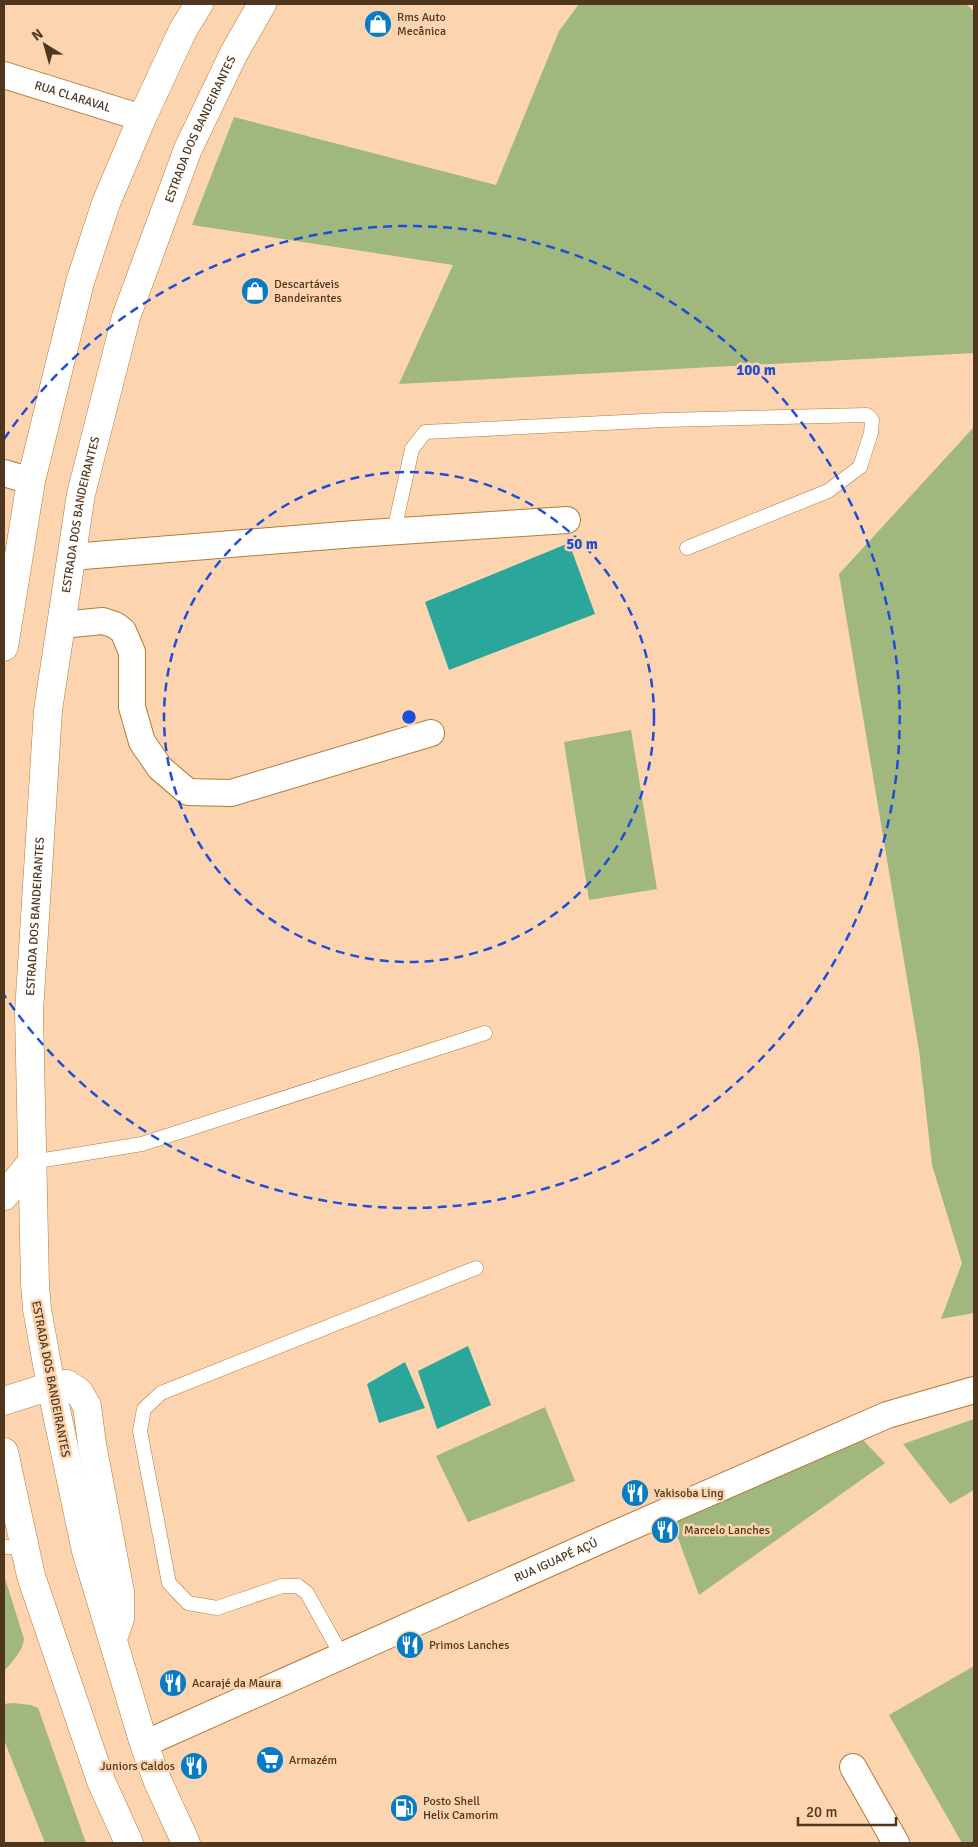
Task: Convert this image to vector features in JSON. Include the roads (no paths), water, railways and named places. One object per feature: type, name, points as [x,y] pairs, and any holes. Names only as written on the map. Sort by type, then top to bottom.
[{"type":"main road","points":[[4,647],[31,481],[80,282],[106,203],[142,118],[183,30],[199,4]]},
{"type":"main road","name":"ESTRADA DOS BANDEIRANTES","points":[[186,1843],[158,1782],[144,1744],[86,1551],[51,1386],[37,1309],[29,1012],[48,710],[81,494],[126,317],[188,149],[234,53],[262,4]]},
{"type":"main road","points":[[4,1196],[32,1162]]},
{"type":"main road","points":[[4,1401],[51,1386]]},
{"type":"main road","points":[[4,1452],[14,1548],[31,1576],[101,1781],[129,1843]]},
{"type":"street","name":"RUA CLARAVAL","points":[[4,75],[142,118]]},
{"type":"street","points":[[4,473],[31,481]]},
{"type":"street","points":[[72,557],[394,531],[567,520]]},
{"type":"street","points":[[61,625],[103,621],[115,625],[123,632],[132,652],[132,707],[142,742],[160,768],[188,792],[231,793],[431,732]]},
{"type":"street","name":"RUA IGUAPÉ AÇÚ","points":[[144,1744],[617,1533],[887,1416],[974,1390]]},
{"type":"street","points":[[853,1767],[896,1843]]},
{"type":"lane","points":[[394,531],[412,449],[426,432],[664,420],[867,415],[872,420],[871,433],[860,467],[828,490],[688,548]]},
{"type":"lane","points":[[32,1162],[142,1144],[486,1033]]},
{"type":"lane","points":[[342,1656],[306,1593],[298,1586],[282,1586],[217,1608],[188,1603],[169,1583],[140,1431],[144,1409],[161,1393],[476,1268]]},
{"type":"water","points":[[569,543],[595,614],[449,670],[425,602]]},
{"type":"water","points":[[468,1346],[491,1405],[437,1429],[418,1371]]},
{"type":"water","points":[[405,1362],[425,1408],[379,1423],[367,1384]]},
{"type":"place","name":"Rms Auto Mecânica","points":[[378,24]]},
{"type":"place","name":"Descartáveis Bandeirantes","points":[[255,291]]},
{"type":"place","name":"Yakisoba Ling","points":[[635,1493]]},
{"type":"place","name":"Marcelo Lanches","points":[[665,1530]]},
{"type":"place","name":"Primos Lanches","points":[[410,1645]]},
{"type":"place","name":"Acarajé da Maura","points":[[173,1683]]},
{"type":"place","name":"Armazém","points":[[270,1760]]},
{"type":"place","name":"Juniors Caldos","points":[[194,1766]]},
{"type":"place","name":"Posto Shell Helix Camorim","points":[[404,1808]]}]
